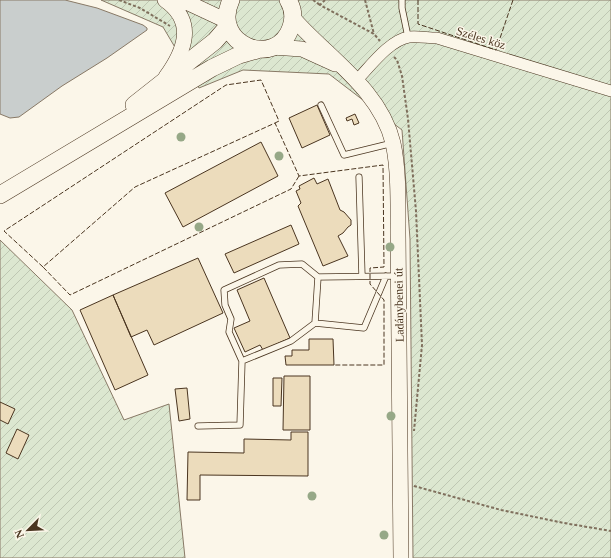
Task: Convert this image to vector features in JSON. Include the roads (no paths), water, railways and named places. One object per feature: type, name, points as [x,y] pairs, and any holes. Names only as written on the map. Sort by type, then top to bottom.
[{"type":"main road","points":[[160,86],[176,62],[184,39],[184,26],[179,13],[165,0]]},
{"type":"main road","points":[[182,0],[228,23]]},
{"type":"main road","points":[[231,0],[227,14],[228,23],[230,32],[239,42],[251,48],[302,49],[345,68]]},
{"type":"main road","points":[[0,195],[133,117],[212,68],[239,55],[265,48],[284,39],[289,32],[293,7]]},
{"type":"main road","name":"Ladánybenei út","points":[[293,7],[302,28],[345,68],[373,100],[387,124],[393,143],[397,188],[392,276],[400,482],[401,558]]},
{"type":"main road","points":[[56,161],[160,86],[215,41],[228,23]]},
{"type":"street","points":[[356,81],[387,49],[408,37]]},
{"type":"street","name":"Széles köz","points":[[408,37],[437,38],[611,91]]},
{"type":"lane","points":[[402,0],[402,8],[408,37]]},
{"type":"lane","points":[[321,105],[344,155],[393,143]]},
{"type":"lane","points":[[358,177],[362,276]]},
{"type":"lane","points":[[198,426],[240,425],[242,361],[229,332],[231,319],[225,305],[224,290],[279,265],[302,264],[318,277],[392,276],[364,328],[315,323],[291,341],[242,361]]},
{"type":"lane","points":[[315,323],[318,277]]}]
